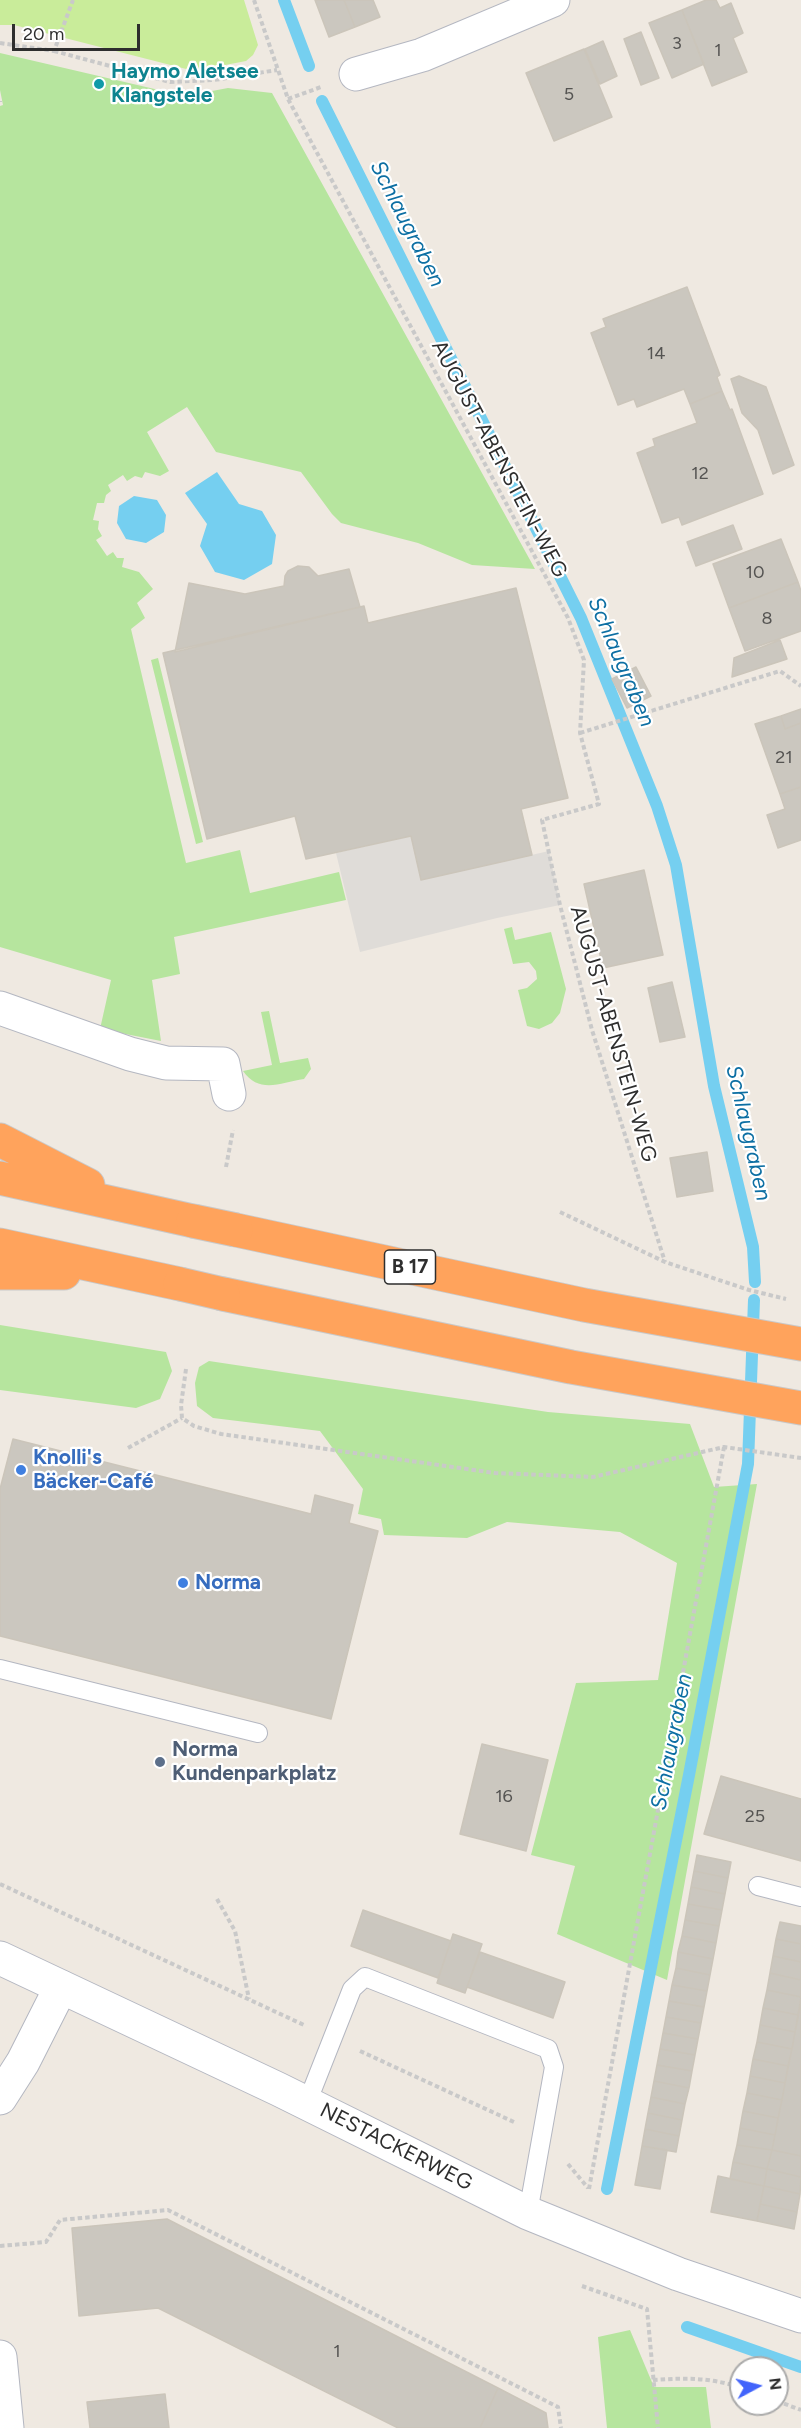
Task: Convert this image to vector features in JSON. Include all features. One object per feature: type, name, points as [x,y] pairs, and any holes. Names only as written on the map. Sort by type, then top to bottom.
[{"type":"highway","points":[[0,1140],[135,1209]]},
{"type":"highway","name":"B 17","points":[[0,1178],[584,1305],[801,1344]]},
{"type":"highway","points":[[0,1245],[571,1367],[801,1408]]},
{"type":"highway","points":[[0,1272],[128,1274]]},
{"type":"street","points":[[356,74],[422,55],[553,0]]},
{"type":"street","points":[[0,1008],[130,1054],[166,1063],[223,1064],[229,1094]]},
{"type":"street","name":"NESTACKERWEG","points":[[0,1958],[306,2103],[528,2213],[678,2274],[801,2316]]},
{"type":"street","points":[[0,2097],[23,2062],[61,1987]]},
{"type":"street","points":[[0,2357],[7,2428]]},
{"type":"lane","points":[[0,1669],[258,1733]]},
{"type":"lane","points":[[758,1886],[801,1897]]},
{"type":"lane","points":[[306,2103],[352,1989],[364,1977],[548,2049],[554,2067],[528,2213]]},
{"type":"path","points":[[54,51],[73,0]]},
{"type":"path","name":"AUGUST-ABENSTEIN-WEG","points":[[254,0],[288,99],[568,618],[584,660],[580,733],[599,804],[542,820],[560,905],[592,1030],[665,1262]]},
{"type":"path","points":[[0,43],[54,51],[170,82],[214,80],[277,70]]},
{"type":"path","points":[[288,99],[308,92]]},
{"type":"path","points":[[580,733],[780,671],[801,686]]},
{"type":"path","points":[[560,1212],[665,1262],[749,1290],[790,1300]]},
{"type":"path","points":[[182,1419],[181,1405],[186,1368]]},
{"type":"path","points":[[182,1419],[194,1426],[221,1434],[495,1473],[593,1477],[724,1447],[801,1458]]},
{"type":"path","points":[[128,1448],[182,1419]]},
{"type":"path","points":[[0,1884],[542,2134],[589,2189],[724,1447]]},
{"type":"path","points":[[217,1899],[236,1931],[249,2000]]},
{"type":"path","points":[[0,2246],[46,2242],[60,2220],[168,2210],[558,2407],[561,2428]]},
{"type":"path","points":[[582,2286],[647,2309],[658,2428]]},
{"type":"path","points":[[653,2380],[692,2378],[721,2380],[729,2383]]},
{"type":"green space","points":[[0,0],[244,0],[258,45],[253,55],[246,61],[194,71],[14,25],[0,25]]},
{"type":"green space","points":[[0,53],[176,94],[196,94],[228,88],[272,93],[535,569],[472,565],[418,543],[341,523],[301,472],[216,452],[187,407],[147,432],[169,471],[160,476],[145,472],[142,478],[135,476],[127,481],[123,475],[108,485],[111,491],[106,495],[104,503],[97,503],[93,520],[99,521],[98,529],[102,536],[96,540],[107,556],[113,552],[117,558],[124,558],[122,567],[139,572],[153,589],[137,603],[145,618],[131,629],[186,863],[240,850],[250,893],[339,872],[346,900],[174,937],[180,974],[152,980],[161,1041],[100,1029],[111,980],[0,947],[0,106],[3,105],[0,90]]},
{"type":"green space","points":[[158,658],[203,842],[196,844],[151,660]]},
{"type":"green space","points":[[512,927],[515,940],[551,932],[566,989],[560,1013],[552,1023],[539,1029],[527,1026],[518,990],[527,988],[537,979],[536,971],[529,962],[513,964],[504,929]]},
{"type":"green space","points":[[269,1011],[280,1063],[308,1058],[311,1069],[304,1079],[263,1085],[256,1083],[243,1071],[272,1065],[261,1012]]},
{"type":"green space","points":[[0,1325],[166,1352],[172,1371],[160,1399],[136,1408],[0,1390]]},
{"type":"green space","points":[[209,1361],[548,1412],[690,1424],[714,1487],[757,1484],[667,1980],[557,1934],[575,1866],[531,1855],[576,1683],[658,1680],[677,1563],[620,1532],[507,1522],[467,1538],[384,1535],[381,1519],[358,1514],[363,1489],[320,1431],[213,1418],[197,1406],[195,1383],[199,1367]]},
{"type":"green space","points":[[630,2330],[654,2387],[706,2387],[711,2428],[607,2428],[598,2337]]},
{"type":"shaded area","points":[[411,836],[421,880],[549,851],[560,905],[360,952],[336,853]]},
{"type":"water","points":[[217,472],[239,504],[262,511],[276,535],[272,564],[244,580],[215,572],[200,546],[207,524],[185,493]]},
{"type":"water","points":[[134,496],[157,500],[166,515],[164,532],[146,543],[126,539],[117,523],[119,506]]},
{"type":"building","points":[[315,0],[344,0],[355,27],[329,37]]},
{"type":"building","points":[[344,0],[373,0],[380,17],[355,27]]},
{"type":"building","points":[[706,0],[716,0],[720,8],[731,3],[743,33],[733,38],[747,72],[712,86],[682,10]]},
{"type":"building","points":[[682,10],[704,64],[672,78],[649,23]]},
{"type":"building","points":[[641,32],[659,78],[641,85],[624,39]]},
{"type":"building","points":[[603,41],[617,76],[600,84],[585,49]]},
{"type":"building","points":[[584,49],[612,117],[554,141],[526,73]]},
{"type":"building","points":[[687,287],[720,375],[717,377],[722,391],[690,404],[684,389],[637,407],[634,399],[618,405],[591,333],[606,327],[603,319]]},
{"type":"building","points":[[739,376],[766,387],[794,465],[773,474],[758,430],[742,413],[731,379]]},
{"type":"building","points":[[722,391],[730,410],[732,409],[763,494],[682,525],[679,517],[662,523],[637,453],[655,446],[653,439],[697,423],[690,404]]},
{"type":"building","points":[[733,525],[742,549],[696,566],[687,542]]},
{"type":"building","points":[[781,539],[798,582],[729,608],[713,564]]},
{"type":"building","points":[[298,566],[309,567],[318,576],[349,569],[360,607],[175,652],[189,583],[245,594],[284,586],[288,571]]},
{"type":"building","points":[[798,582],[801,591],[801,631],[745,651],[729,608]]},
{"type":"building","points":[[516,588],[568,798],[521,809],[532,855],[421,880],[411,836],[306,859],[295,816],[207,839],[163,653],[364,606],[368,623]]},
{"type":"building","points":[[780,640],[787,659],[732,677],[734,658]]},
{"type":"building","points":[[636,667],[651,696],[627,708],[612,679]]},
{"type":"building","points":[[801,709],[801,723],[785,729],[781,716]]},
{"type":"building","points":[[781,716],[785,729],[801,723],[801,787],[780,794],[755,724]]},
{"type":"building","points":[[801,787],[801,840],[778,848],[767,815],[785,809],[780,794]]},
{"type":"building","points":[[644,870],[663,955],[603,968],[584,884]]},
{"type":"building","points":[[672,982],[685,1037],[660,1042],[648,988]]},
{"type":"building","points":[[707,1152],[713,1191],[677,1197],[670,1158]]},
{"type":"building","name":"Norma","points":[[13,1439],[311,1514],[315,1495],[353,1505],[349,1523],[378,1531],[331,1719],[0,1636],[0,1489]]},
{"type":"building","points":[[482,1744],[548,1760],[526,1851],[460,1834]]},
{"type":"building","points":[[721,1776],[801,1799],[801,1861],[704,1834]]},
{"type":"building","points":[[697,1855],[731,1862],[728,1878],[694,1871]]},
{"type":"building","points":[[694,1871],[728,1878],[725,1894],[691,1887]]},
{"type":"building","points":[[691,1887],[725,1894],[722,1910],[688,1904]]},
{"type":"building","points":[[688,1904],[722,1910],[719,1926],[685,1920]]},
{"type":"building","points":[[363,1910],[451,1941],[438,1978],[351,1946]]},
{"type":"building","points":[[685,1920],[719,1926],[716,1943],[682,1936]]},
{"type":"building","points":[[780,1922],[801,1926],[801,1944],[776,1939]]},
{"type":"building","points":[[453,1934],[482,1944],[465,1993],[437,1983]]},
{"type":"building","points":[[682,1936],[716,1943],[713,1959],[678,1952]]},
{"type":"building","points":[[776,1939],[801,1944],[801,1962],[773,1956]]},
{"type":"building","points":[[480,1952],[565,1982],[553,2018],[467,1987]]},
{"type":"building","points":[[678,1952],[713,1959],[710,1975],[676,1968]]},
{"type":"building","points":[[773,1956],[801,1962],[801,1980],[770,1973]]},
{"type":"building","points":[[676,1968],[710,1975],[707,1991],[672,1985]]},
{"type":"building","points":[[770,1973],[801,1980],[801,1997],[767,1990]]},
{"type":"building","points":[[672,1985],[707,1991],[704,2007],[669,2001]]},
{"type":"building","points":[[767,1990],[801,1997],[798,2015],[763,2008]]},
{"type":"building","points":[[669,2001],[704,2007],[701,2023],[666,2017]]},
{"type":"building","points":[[801,2002],[801,2156],[772,2150]]},
{"type":"building","points":[[763,2008],[798,2015],[795,2032],[760,2025]]},
{"type":"building","points":[[666,2017],[701,2023],[698,2039],[663,2033]]},
{"type":"building","points":[[760,2025],[795,2032],[792,2049],[757,2042]]},
{"type":"building","points":[[663,2033],[698,2039],[695,2055],[660,2049]]},
{"type":"building","points":[[757,2042],[792,2049],[788,2066],[753,2059]]},
{"type":"building","points":[[660,2049],[695,2055],[692,2071],[657,2065]]},
{"type":"building","points":[[753,2059],[788,2066],[785,2083],[750,2076]]},
{"type":"building","points":[[657,2065],[692,2071],[689,2088],[654,2081]]},
{"type":"building","points":[[750,2076],[785,2083],[782,2100],[747,2093]]},
{"type":"building","points":[[654,2081],[689,2088],[685,2104],[651,2097]]},
{"type":"building","points":[[747,2093],[782,2100],[778,2118],[743,2111]]},
{"type":"building","points":[[651,2097],[685,2104],[682,2120],[648,2113]]},
{"type":"building","points":[[743,2111],[778,2118],[775,2135],[740,2128]]},
{"type":"building","points":[[648,2113],[682,2120],[679,2136],[645,2129]]},
{"type":"building","points":[[740,2128],[775,2135],[772,2150],[737,2145]]},
{"type":"building","points":[[645,2129],[679,2136],[676,2152],[642,2146]]},
{"type":"building","points":[[737,2145],[772,2150],[767,2169],[733,2162]]},
{"type":"building","points":[[642,2146],[667,2150],[660,2189],[635,2185]]},
{"type":"building","points":[[772,2150],[801,2156],[801,2177],[767,2169]]},
{"type":"building","points":[[733,2162],[767,2169],[764,2186],[730,2179]]},
{"type":"building","points":[[767,2169],[801,2177],[800,2194],[764,2186]]},
{"type":"building","points":[[718,2176],[764,2186],[757,2221],[711,2212]]},
{"type":"building","points":[[764,2186],[800,2194],[797,2212],[760,2204]]},
{"type":"building","points":[[760,2204],[797,2212],[794,2229],[757,2221]]},
{"type":"building","points":[[167,2219],[498,2388],[480,2428],[398,2428],[158,2308],[79,2316],[72,2228]]},
{"type":"building","points":[[498,2388],[546,2413],[548,2428],[480,2428]]},
{"type":"building","points":[[165,2394],[169,2428],[90,2428],[87,2402]]},
{"type":"waterway","name":"Schlaugraben","points":[[284,0],[309,66]]},
{"type":"waterway","name":"Schlaugraben","points":[[322,101],[581,618],[657,806],[676,865],[714,1086],[753,1247],[755,1282]]},
{"type":"waterway","name":"Schlaugraben","points":[[607,2189],[748,1464],[754,1300]]},
{"type":"waterway","name":"Schlaugraben","points":[[687,2327],[801,2367]]},
{"type":"place","name":"Haymo Aletsee Klangstele","points":[[99,84]]},
{"type":"place","name":"Knolli's Bäcker-Café","points":[[21,1470]]},
{"type":"place","name":"Norma","points":[[183,1583]]},
{"type":"place","name":"Norma Kundenparkplatz","points":[[160,1762]]}]
